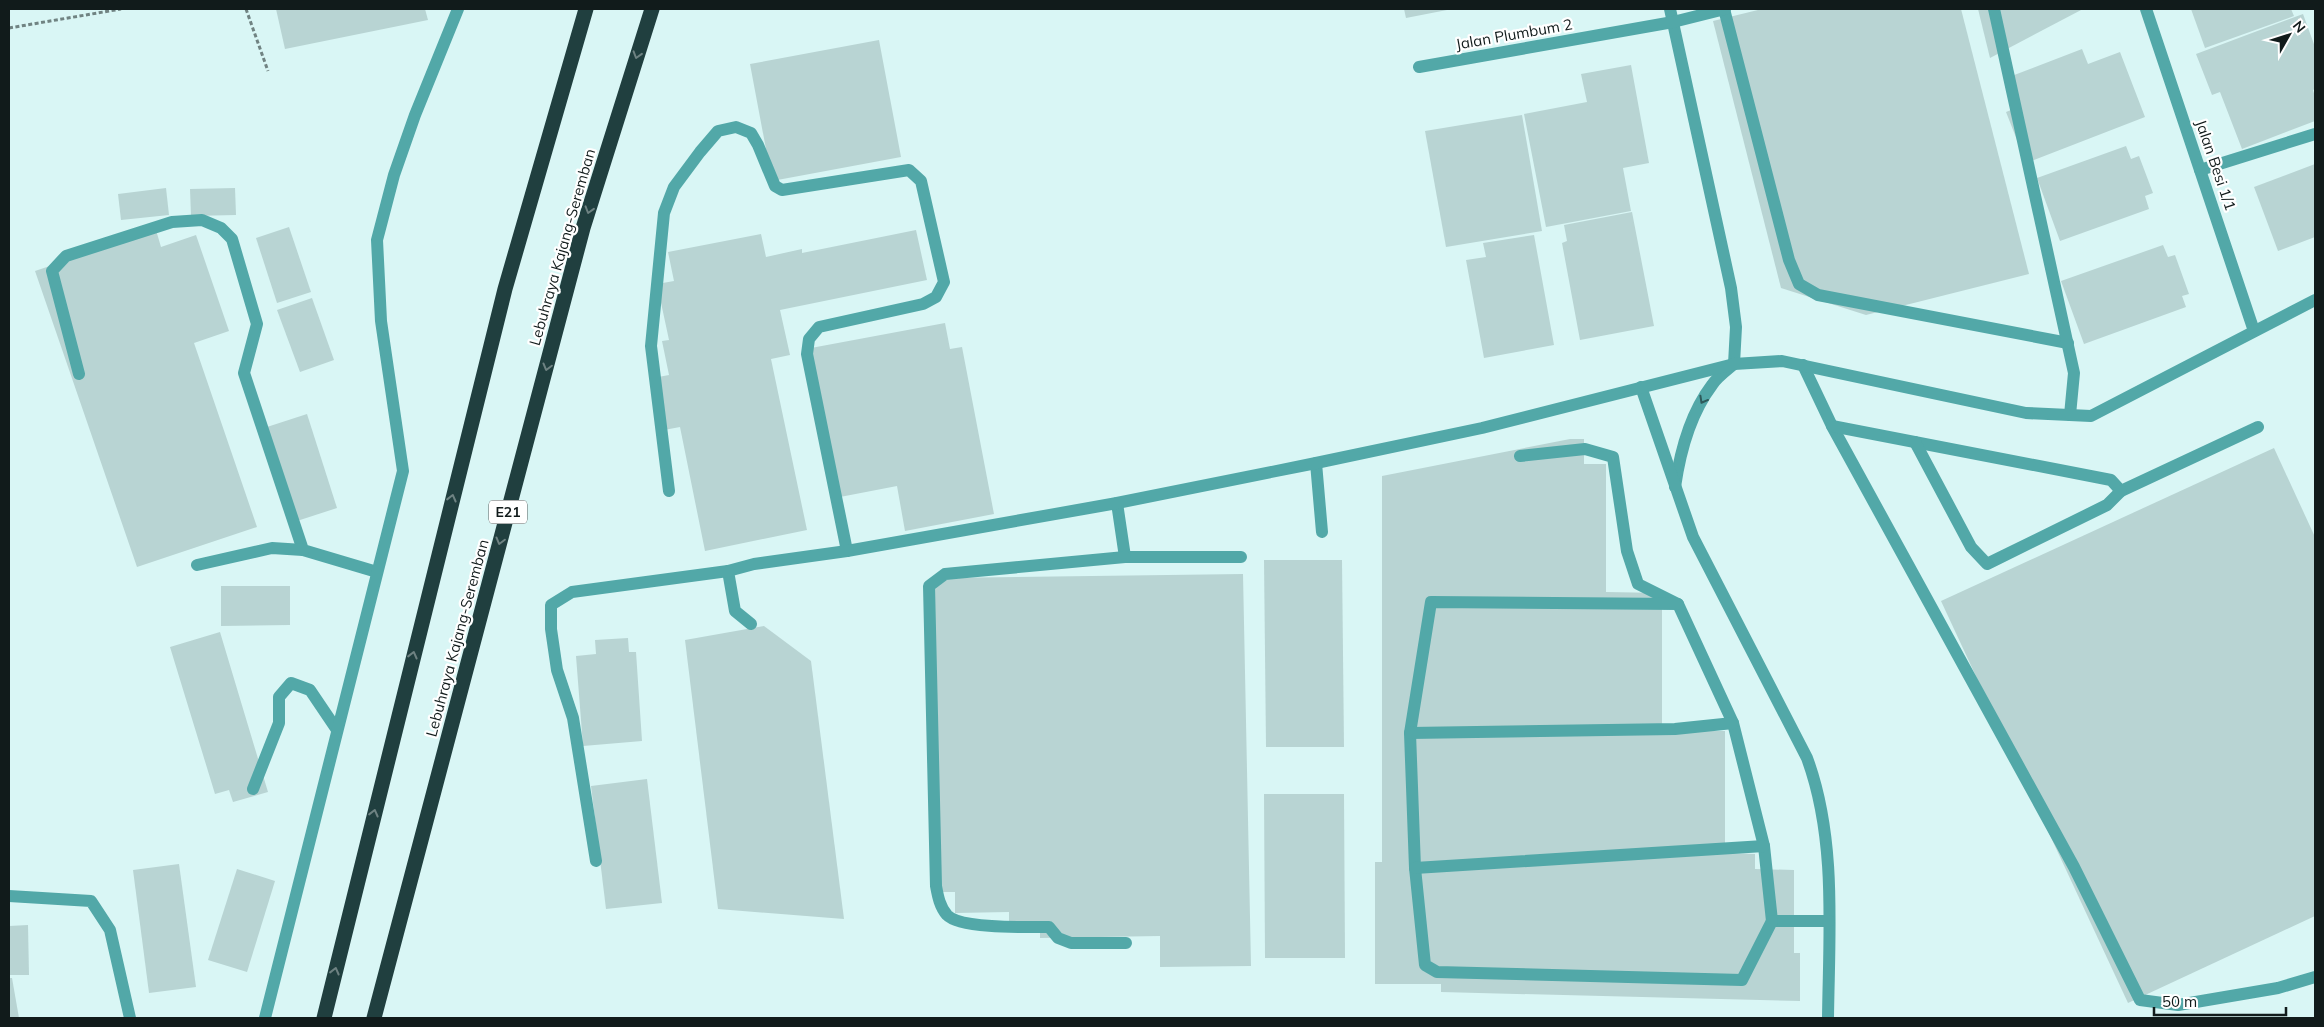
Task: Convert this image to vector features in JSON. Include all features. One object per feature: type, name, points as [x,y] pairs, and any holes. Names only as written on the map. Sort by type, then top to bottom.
[{"type":"highway","points":[[324,1018],[502,299],[586,9]]},
{"type":"highway","name":"Lebuhraya Kajang-Seremban","points":[[374,1018],[584,228],[652,9]]},
{"type":"street","points":[[265,1018],[403,471],[381,321],[377,240],[394,175],[415,115],[458,9]]},
{"type":"street","points":[[1670,9],[1731,288],[1736,327],[1734,364],[1712,385],[1694,417],[1680,454],[1675,490]]},
{"type":"street","points":[[1725,9],[1789,260],[1799,284],[1818,295],[2068,343]]},
{"type":"street","name":"Jalan Plumbum 2","points":[[1420,67],[1673,22],[1725,9]]},
{"type":"street","points":[[1994,9],[2074,373],[2070,415]]},
{"type":"street","name":"Jalan Besi 1/1","points":[[2146,9],[2254,331]]},
{"type":"street","points":[[669,491],[651,346],[664,213],[674,187],[700,152],[718,131],[736,128],[751,133],[758,145],[772,181],[782,190],[909,170],[921,181],[944,282],[936,297],[923,304],[819,327],[809,339],[807,354],[847,551]]},
{"type":"street","points":[[2200,170],[2315,134]]},
{"type":"street","points":[[79,374],[52,271],[66,256],[172,222],[202,220],[221,228],[232,239],[258,324],[244,373],[304,550]]},
{"type":"street","points":[[596,861],[573,718],[557,670],[551,629],[551,605],[572,592],[728,571],[754,564],[847,551],[1117,503],[1482,428],[1734,364],[1782,361],[2026,413],[2091,416],[2115,406],[2315,300]]},
{"type":"street","points":[[1803,365],[1832,426],[2069,859],[2140,1000],[2178,1005],[2278,988],[2315,977]]},
{"type":"street","points":[[1641,387],[1675,490],[1693,537],[1807,758],[1818,786],[1828,866],[1828,1018]]},
{"type":"street","points":[[1832,426],[2111,480],[2121,491]]},
{"type":"street","points":[[1915,442],[1972,547],[1987,564],[2107,505],[2121,491],[2258,427]]},
{"type":"street","points":[[1520,456],[1585,449],[1613,457],[1627,551],[1638,584],[1678,604],[1733,723],[1764,846],[1772,921],[1742,980],[1436,972],[1425,965],[1415,868],[1410,733],[1431,602],[1678,604]]},
{"type":"street","points":[[1316,463],[1322,532]]},
{"type":"street","points":[[1117,503],[1125,558]]},
{"type":"street","points":[[197,565],[272,548],[304,550],[377,572]]},
{"type":"street","points":[[1126,943],[1071,943],[1058,938],[1049,927],[963,924],[948,916],[939,902],[936,886],[929,586],[945,574],[1125,558],[1241,557]]},
{"type":"street","points":[[728,571],[735,611],[751,624]]},
{"type":"street","points":[[254,789],[279,723],[279,697],[291,683],[310,690],[337,730]]},
{"type":"street","points":[[1410,733],[1675,729],[1733,723]]},
{"type":"street","points":[[1415,868],[1764,846]]},
{"type":"street","points":[[9,896],[91,901],[110,930],[130,1018]]},
{"type":"street","points":[[1772,921],[1829,921]]},
{"type":"path","points":[[9,28],[121,9]]},
{"type":"path","points":[[246,9],[268,71]]},
{"type":"building","points":[[276,9],[425,9],[428,20],[285,49]]},
{"type":"building","points":[[1404,9],[1447,9],[1447,10],[1406,18]]},
{"type":"building","points":[[1762,9],[1961,9],[2029,274],[1866,315],[1781,288],[1713,21]]},
{"type":"building","points":[[1978,9],[2083,9],[1990,58]]},
{"type":"building","points":[[2191,9],[2291,9],[2294,16],[2205,48]]},
{"type":"building","points":[[2303,14],[2315,47],[2315,89],[2313,90],[2315,97],[2315,121],[2242,149],[2220,92],[2212,95],[2196,54]]},
{"type":"building","points":[[879,40],[901,157],[772,181],[750,64]]},
{"type":"building","points":[[2082,49],[2088,64],[2120,52],[2145,117],[2026,163],[2006,112],[2021,106],[2009,77]]},
{"type":"building","points":[[1631,65],[1649,163],[1623,168],[1631,211],[1546,227],[1524,114],[1587,102],[1581,74]]},
{"type":"building","points":[[1522,115],[1542,231],[1446,247],[1425,131]]},
{"type":"building","points":[[2126,146],[2131,159],[2139,156],[2153,193],[2145,196],[2149,209],[2060,241],[2037,178]]},
{"type":"building","points":[[2315,164],[2315,237],[2278,251],[2254,187]]},
{"type":"building","points":[[166,188],[169,215],[121,220],[118,194]]},
{"type":"building","points":[[235,188],[236,215],[191,216],[190,189]]},
{"type":"building","points":[[1632,212],[1654,326],[1580,340],[1562,243],[1567,241],[1564,225]]},
{"type":"building","points":[[289,227],[311,292],[277,303],[256,238]]},
{"type":"building","points":[[156,230],[161,247],[196,235],[229,331],[194,343],[257,527],[137,567],[35,271]]},
{"type":"building","points":[[916,230],[927,280],[780,310],[790,355],[771,359],[807,530],[705,551],[680,427],[664,430],[653,378],[669,375],[662,341],[669,340],[657,284],[674,281],[668,252],[761,234],[766,257],[802,249],[802,253]]},
{"type":"building","points":[[1534,235],[1554,345],[1484,358],[1466,260],[1486,257],[1483,243]]},
{"type":"building","points":[[2163,245],[2168,257],[2175,255],[2189,294],[2182,296],[2186,307],[2084,344],[2061,281]]},
{"type":"building","points":[[312,298],[334,360],[300,372],[277,310]]},
{"type":"building","points":[[945,323],[950,349],[962,347],[994,514],[905,531],[897,486],[840,497],[811,348]]},
{"type":"building","points":[[307,414],[337,508],[297,521],[267,427]]},
{"type":"building","points":[[1570,439],[1584,439],[1584,464],[1606,464],[1606,592],[1662,593],[1662,731],[1725,731],[1725,853],[1755,854],[1755,869],[1794,870],[1794,953],[1800,953],[1800,1001],[1441,992],[1441,984],[1375,984],[1375,862],[1382,862],[1382,476]]},
{"type":"building","points":[[2274,448],[2315,537],[2315,916],[2128,1003],[1941,601]]},
{"type":"building","points":[[1264,560],[1342,560],[1344,747],[1266,747]]},
{"type":"building","points":[[1243,574],[1251,966],[1160,967],[1160,936],[1040,938],[1040,925],[1009,926],[1009,912],[955,913],[955,892],[940,892],[934,578]]},
{"type":"building","points":[[221,586],[290,586],[290,625],[221,626]]},
{"type":"building","points":[[764,626],[811,661],[844,919],[718,909],[685,640]]},
{"type":"building","points":[[220,632],[268,792],[233,802],[229,790],[215,794],[170,647]]},
{"type":"building","points":[[628,638],[629,652],[636,652],[642,741],[583,746],[576,656],[596,654],[595,640]]},
{"type":"building","points":[[647,779],[662,903],[606,909],[591,786]]},
{"type":"building","points":[[1264,794],[1344,794],[1345,958],[1265,958]]},
{"type":"building","points":[[179,864],[196,987],[149,993],[133,870]]},
{"type":"building","points":[[237,869],[275,881],[247,972],[208,960]]},
{"type":"building","points":[[28,925],[29,975],[9,975],[9,926]]},
{"type":"building","points":[[9,978],[12,978],[19,1018],[9,1018]]}]
